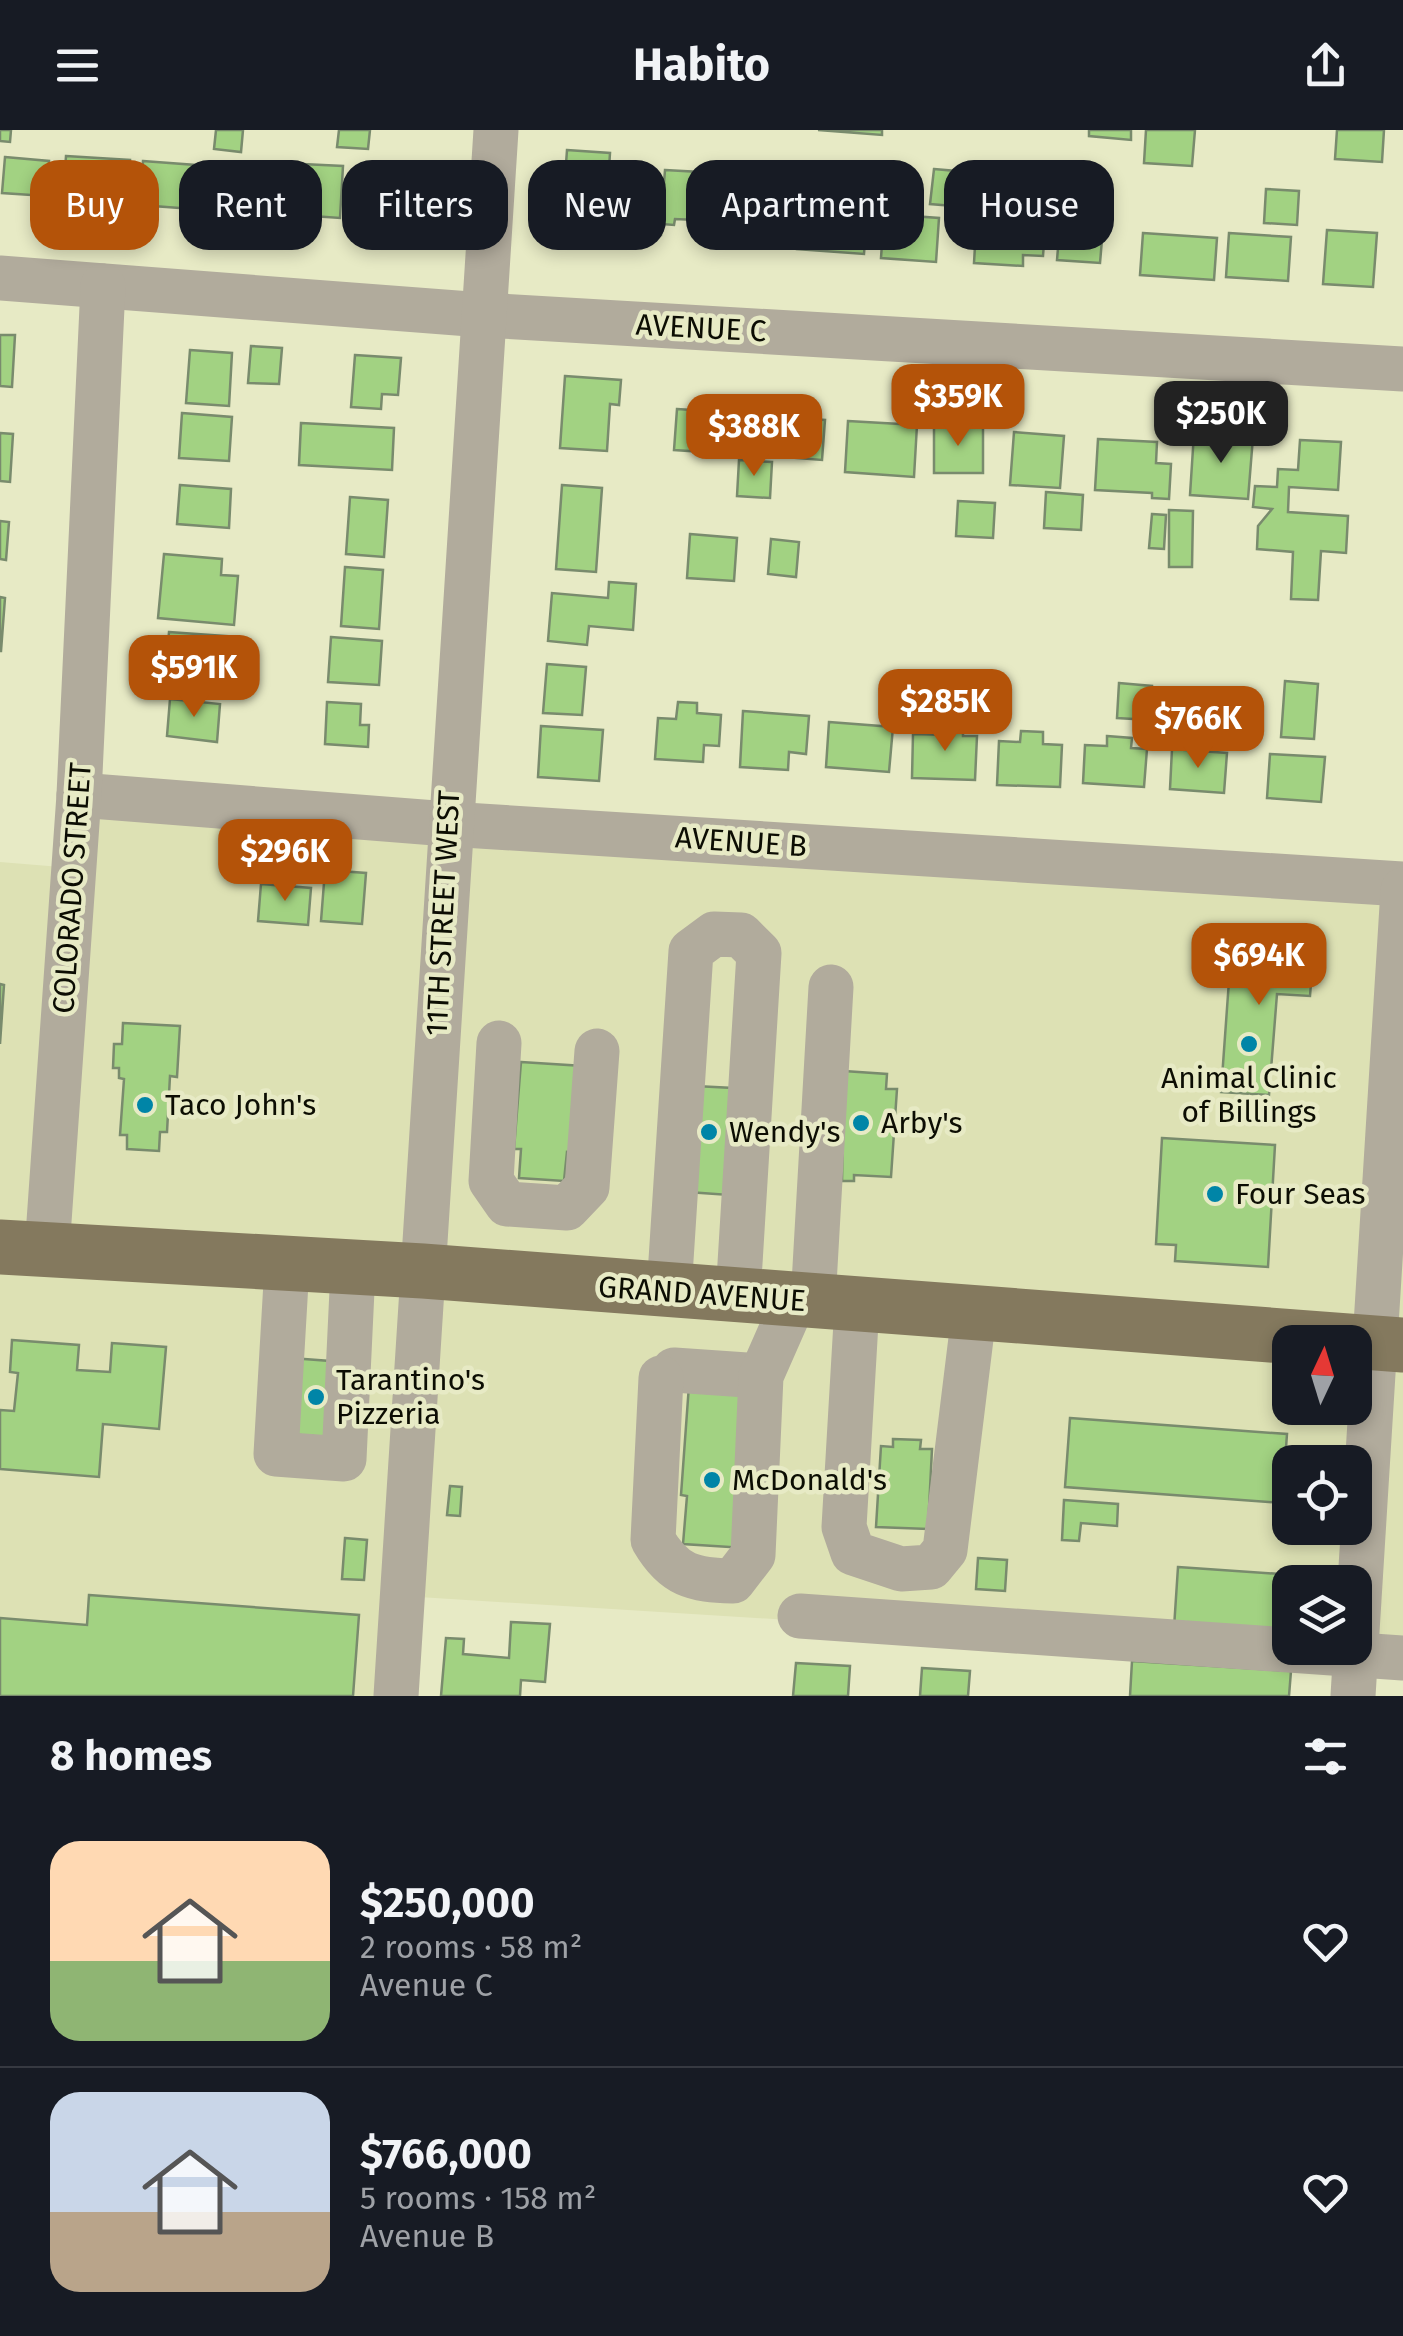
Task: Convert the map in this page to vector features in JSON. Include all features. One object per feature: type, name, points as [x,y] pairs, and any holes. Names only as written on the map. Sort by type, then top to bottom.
[{"type":"main road","name":"GRAND AVENUE","points":[[24,1249],[422,1272],[1389,1344]]},
{"type":"street","name":"11TH STREET WEST","points":[[396,1696],[448,824],[496,130]]},
{"type":"street","name":"AVENUE C","points":[[0,278],[482,314],[1403,369]]},
{"type":"street","name":"COLORADO STREET","points":[[24,1249],[79,795],[104,286]]},
{"type":"street","name":"AVENUE B","points":[[79,795],[448,824],[1403,887]]},
{"type":"street","points":[[1354,1675],[1389,1344],[1403,887]]},
{"type":"street","points":[[669,1291],[691,951],[714,934],[741,936],[759,953],[738,1296]]},
{"type":"street","points":[[831,986],[821,1303],[844,1527],[853,1553],[900,1569],[932,1566],[945,1550],[974,1314]]},
{"type":"street","points":[[499,1043],[491,1180],[507,1204],[567,1208],[587,1187],[596,1051]]},
{"type":"street","points":[[287,1265],[276,1454],[411,1464]]},
{"type":"street","points":[[344,1459],[353,1269]]},
{"type":"street","points":[[761,1376],[660,1376],[652,1540],[672,1567],[696,1580],[734,1582],[753,1555],[761,1376],[821,1303]]},
{"type":"street","points":[[800,1616],[1354,1675],[1403,1658]]},
{"type":"shaded area","points":[[79,795],[1403,884],[1403,1658],[1372,1656],[1372,1565],[1272,1565],[1272,1650],[403,1596],[396,1696],[0,1696],[0,862],[73,868]]},
{"type":"building","points":[[0,130],[11,130],[10,142],[0,141]]},
{"type":"building","points":[[216,130],[243,130],[241,152],[214,149]]},
{"type":"building","points":[[339,130],[370,130],[368,149],[337,147]]},
{"type":"building","points":[[818,130],[882,130],[882,135]]},
{"type":"building","points":[[1089,130],[1131,130],[1131,140],[1089,136]]},
{"type":"building","points":[[1146,130],[1195,130],[1192,166],[1144,163]]},
{"type":"building","points":[[1337,130],[1384,130],[1382,162],[1335,159]]},
{"type":"building","points":[[567,150],[610,153],[610,160],[566,160]]},
{"type":"building","points":[[66,156],[130,160],[66,160]]},
{"type":"building","points":[[5,157],[38,160],[30,160],[30,195],[2,193]]},
{"type":"building","points":[[159,162],[179,164],[179,208],[159,206]]},
{"type":"building","points":[[322,165],[342,166],[340,218],[322,217]]},
{"type":"building","points":[[934,169],[944,170],[944,205],[930,204]]},
{"type":"building","points":[[666,170],[686,171],[686,220],[675,219],[674,225],[666,224]]},
{"type":"building","points":[[1266,189],[1299,191],[1297,225],[1264,223]]},
{"type":"building","points":[[924,217],[939,218],[936,262],[881,258],[882,250],[924,250]]},
{"type":"building","points":[[1327,230],[1377,233],[1373,287],[1323,284]]},
{"type":"building","points":[[1143,233],[1217,238],[1214,280],[1140,275]]},
{"type":"building","points":[[1229,233],[1291,237],[1288,281],[1226,277]]},
{"type":"building","points":[[810,250],[864,250],[864,254]]},
{"type":"building","points":[[975,250],[1043,250],[1043,256],[1023,255],[1023,266],[974,263]]},
{"type":"building","points":[[1058,250],[1101,250],[1100,263],[1057,260]]},
{"type":"building","points":[[0,335],[15,335],[12,387],[0,386]]},
{"type":"building","points":[[251,346],[282,348],[279,384],[248,383]]},
{"type":"building","points":[[190,350],[232,353],[229,406],[186,403]]},
{"type":"building","points":[[355,355],[401,358],[398,395],[382,394],[381,409],[351,407]]},
{"type":"building","points":[[565,376],[621,380],[619,405],[610,404],[607,451],[560,448]]},
{"type":"building","points":[[677,409],[738,413],[735,454],[674,450]]},
{"type":"building","points":[[182,413],[232,417],[229,461],[179,458]]},
{"type":"building","points":[[762,416],[825,420],[822,460],[760,455]]},
{"type":"building","points":[[848,421],[917,425],[914,477],[845,472]]},
{"type":"building","points":[[301,423],[394,428],[392,470],[299,465]]},
{"type":"building","points":[[934,425],[983,425],[983,473],[934,473]]},
{"type":"building","points":[[1014,432],[1064,436],[1060,488],[1010,485]]},
{"type":"building","points":[[0,433],[13,434],[10,482],[0,481]]},
{"type":"building","points":[[1194,433],[1253,437],[1248,499],[1190,495]]},
{"type":"building","points":[[1098,439],[1157,442],[1156,463],[1171,464],[1169,499],[1152,498],[1152,493],[1095,490]]},
{"type":"building","points":[[1300,440],[1341,442],[1338,490],[1289,487],[1288,512],[1348,516],[1346,553],[1321,551],[1318,600],[1291,599],[1293,552],[1257,549],[1258,526],[1272,509],[1253,507],[1255,486],[1277,487],[1278,469],[1298,470]]},
{"type":"building","points":[[739,460],[772,462],[770,498],[737,496]]},
{"type":"building","points":[[180,485],[231,489],[229,528],[177,524]]},
{"type":"building","points":[[562,485],[602,488],[596,572],[556,569]]},
{"type":"building","points":[[1046,492],[1083,495],[1081,530],[1044,528]]},
{"type":"building","points":[[350,497],[388,500],[384,557],[346,554]]},
{"type":"building","points":[[958,501],[995,503],[993,538],[956,536]]},
{"type":"building","points":[[1169,510],[1193,511],[1192,567],[1169,567]]},
{"type":"building","points":[[1152,514],[1166,515],[1164,549],[1149,548]]},
{"type":"building","points":[[0,521],[9,522],[6,560],[0,559]]},
{"type":"building","points":[[690,534],[737,538],[734,581],[687,578]]},
{"type":"building","points":[[771,539],[799,542],[796,577],[768,574]]},
{"type":"building","points":[[164,554],[222,559],[221,575],[238,576],[234,625],[158,618]]},
{"type":"building","points":[[345,567],[383,570],[379,629],[341,626]]},
{"type":"building","points":[[609,582],[636,584],[633,630],[589,626],[587,645],[548,641],[552,593],[608,598]]},
{"type":"building","points":[[0,597],[5,598],[1,651],[0,651]]},
{"type":"building","points":[[169,632],[238,637],[236,672],[166,667]]},
{"type":"building","points":[[331,637],[382,641],[379,685],[328,682]]},
{"type":"building","points":[[547,664],[586,667],[582,715],[543,713]]},
{"type":"building","points":[[1285,681],[1318,684],[1314,739],[1281,737]]},
{"type":"building","points":[[1119,683],[1152,686],[1150,720],[1117,718]]},
{"type":"building","points":[[170,699],[220,704],[217,742],[167,736]]},
{"type":"building","points":[[327,702],[361,704],[360,725],[369,725],[368,747],[325,744]]},
{"type":"building","points":[[678,702],[697,703],[697,713],[721,715],[719,746],[704,745],[703,762],[655,759],[658,718],[676,719]]},
{"type":"building","points":[[743,711],[809,716],[806,754],[789,752],[788,770],[740,767]]},
{"type":"building","points":[[948,717],[963,718],[963,736],[977,736],[975,780],[912,778],[913,734],[947,735]]},
{"type":"building","points":[[829,722],[893,727],[889,772],[826,767]]},
{"type":"building","points":[[541,726],[603,730],[599,781],[538,777]]},
{"type":"building","points":[[1021,731],[1043,732],[1043,744],[1062,745],[1060,787],[997,785],[999,741],[1020,742]]},
{"type":"building","points":[[1107,736],[1132,738],[1131,748],[1147,749],[1144,787],[1083,783],[1085,745],[1107,746]]},
{"type":"building","points":[[1172,749],[1227,753],[1224,793],[1170,789]]},
{"type":"building","points":[[1270,754],[1325,757],[1321,802],[1267,798]]},
{"type":"building","points":[[325,870],[366,873],[362,924],[321,921]]},
{"type":"building","points":[[261,884],[311,888],[308,925],[258,921]]},
{"type":"building","name":"Animal Clinic of Billings","points":[[1232,939],[1314,945],[1310,996],[1277,994],[1269,1095],[1221,1092]]},
{"type":"building","points":[[0,984],[4,985],[0,1044]]},
{"type":"building","name":"Taco John's","points":[[123,1023],[180,1026],[177,1077],[170,1076],[167,1132],[160,1132],[159,1151],[127,1149],[127,1135],[120,1135],[124,1079],[119,1078],[119,1068],[113,1068],[114,1044],[122,1044]]},
{"type":"building","points":[[521,1062],[583,1066],[576,1153],[567,1152],[564,1181],[519,1178],[521,1149],[514,1149]]},
{"type":"building","name":"Arby's","points":[[844,1071],[887,1074],[886,1089],[897,1089],[891,1177],[854,1175],[854,1181],[842,1181]]},
{"type":"building","name":"Wendy's","points":[[695,1086],[733,1088],[729,1195],[688,1192]]},
{"type":"building","name":"Four Seas","points":[[1162,1138],[1275,1145],[1268,1267],[1175,1261],[1176,1245],[1156,1244]]},
{"type":"building","points":[[12,1340],[79,1345],[77,1370],[110,1372],[112,1343],[166,1347],[159,1429],[103,1424],[99,1477],[0,1469],[0,1410],[14,1411],[18,1373],[10,1372]]},
{"type":"building","points":[[291,1358],[343,1362],[338,1438],[286,1434]]},
{"type":"building","name":"McDonald's","points":[[689,1385],[752,1389],[745,1548],[683,1544],[687,1496],[681,1495]]},
{"type":"building","points":[[1070,1418],[1287,1434],[1286,1445],[1272,1445],[1272,1502],[1065,1487]]},
{"type":"building","points":[[893,1439],[921,1440],[920,1449],[932,1449],[928,1529],[876,1527],[881,1446],[893,1447]]},
{"type":"building","points":[[450,1486],[462,1487],[460,1516],[447,1515]]},
{"type":"building","points":[[1064,1500],[1118,1504],[1117,1526],[1081,1523],[1079,1541],[1062,1540]]},
{"type":"building","points":[[345,1538],[367,1540],[364,1580],[342,1579]]},
{"type":"building","points":[[978,1558],[1007,1560],[1005,1591],[976,1589]]},
{"type":"building","points":[[1178,1567],[1272,1573],[1272,1635],[1174,1628]]},
{"type":"building","points":[[89,1595],[359,1615],[353,1696],[0,1696],[0,1618],[87,1625]]},
{"type":"building","points":[[511,1622],[550,1624],[545,1682],[521,1680],[520,1696],[441,1696],[446,1638],[464,1639],[463,1654],[509,1658]]},
{"type":"building","points":[[1132,1661],[1291,1671],[1289,1696],[1130,1696]]},
{"type":"building","points":[[796,1663],[850,1666],[848,1696],[793,1696]]},
{"type":"building","points":[[922,1668],[970,1671],[968,1696],[920,1696]]},
{"type":"place","name":"Animal Clinic of Billings","points":[[1249,1044]]},
{"type":"place","name":"Taco John's","points":[[145,1105]]},
{"type":"place","name":"Arby's","points":[[861,1123]]},
{"type":"place","name":"Wendy's","points":[[709,1132]]},
{"type":"place","name":"Four Seas","points":[[1215,1194]]},
{"type":"place","name":"Tarantino's Pizzeria","points":[[316,1397]]},
{"type":"place","name":"McDonald's","points":[[712,1480]]}]
